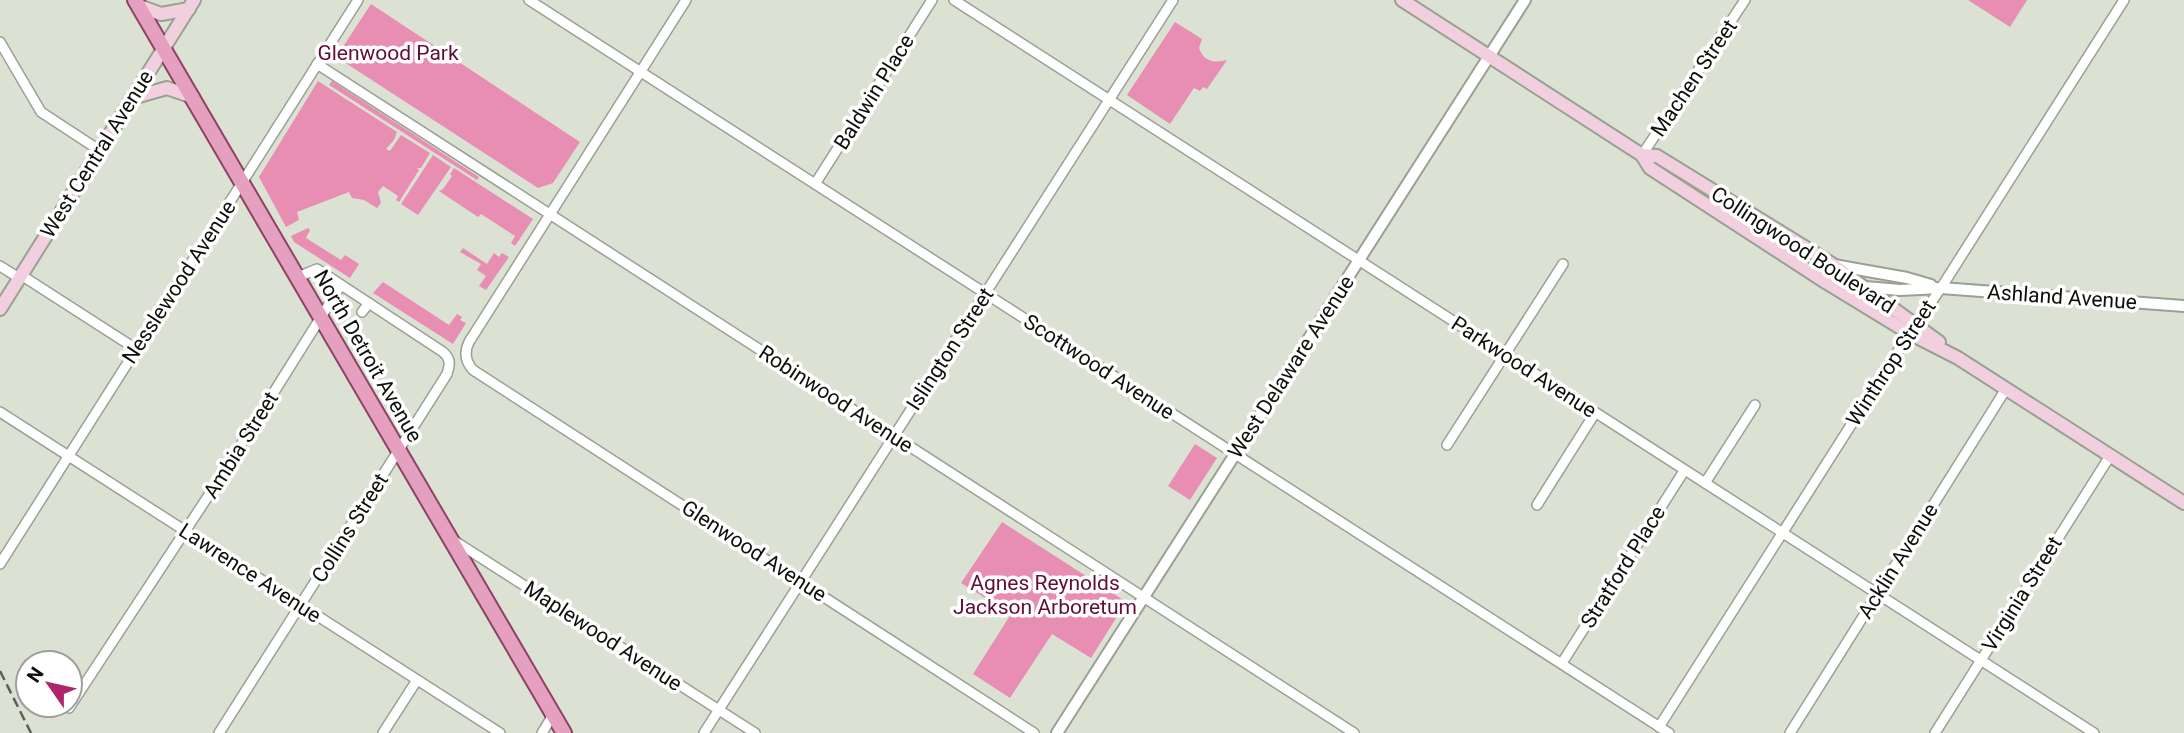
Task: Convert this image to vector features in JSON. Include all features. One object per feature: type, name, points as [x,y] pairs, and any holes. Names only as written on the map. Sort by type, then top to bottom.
[{"type":"main road","name":"Collingwood Boulevard","points":[[1402,0],[1642,155],[1650,168],[1827,283],[1912,328],[2184,503]]},
{"type":"main road","points":[[137,3],[161,14],[192,4]]},
{"type":"main road","name":"North Detroit Avenue","points":[[137,3],[321,317],[339,339],[399,450],[564,733]]},
{"type":"main road","name":"West Central Avenue","points":[[0,309],[192,4]]},
{"type":"main road","points":[[132,98],[167,88],[193,97]]},
{"type":"main road","name":"Collingwood Boulevard","points":[[1642,155],[1657,156],[1832,264],[1868,288],[1912,328]]},
{"type":"main road","points":[[1719,212],[1733,203]]},
{"type":"street","name":"Nesslewood Avenue","points":[[0,564],[358,0]]},
{"type":"street","name":"Scottwood Avenue","points":[[529,0],[1669,733]]},
{"type":"street","points":[[549,214],[686,0]]},
{"type":"street","name":"Baldwin Place","points":[[816,184],[932,0]]},
{"type":"street","name":"Parkwood Avenue","points":[[954,0],[2094,733]]},
{"type":"street","name":"Islington Street","points":[[704,733],[1173,0]]},
{"type":"street","name":"West Delaware Avenue","points":[[1057,733],[1525,0]]},
{"type":"street","name":"Machen Street","points":[[1642,155],[1745,0]]},
{"type":"street","name":"Winthrop Street","points":[[1659,727],[2124,0]]},
{"type":"street","points":[[0,42],[41,112],[99,150]]},
{"type":"street","name":"Robinwood Avenue","points":[[317,64],[1354,733]]},
{"type":"street","name":"Glenwood Avenue","points":[[549,214],[467,345],[466,358],[473,370],[1034,733]]},
{"type":"street","points":[[1447,446],[1563,264]]},
{"type":"street","name":"Ashland Avenue","points":[[1832,264],[1908,278],[1941,288]]},
{"type":"street","points":[[0,266],[136,349]]},
{"type":"street","points":[[298,277],[317,269],[369,303],[362,312]]},
{"type":"street","name":"Ashland Avenue","points":[[1827,283],[1868,288],[1941,288],[2184,306]]},
{"type":"street","name":"Ambia Street","points":[[84,685],[186,531],[341,285]]},
{"type":"street","name":"Collins Street","points":[[219,733],[447,374],[450,364],[447,356],[369,303]]},
{"type":"street","name":"Acklin Avenue","points":[[1790,733],[2007,389]]},
{"type":"street","points":[[1705,483],[1755,405]]},
{"type":"street","name":"Lawrence Avenue","points":[[0,412],[500,733]]},
{"type":"street","points":[[1537,505],[1595,413]]},
{"type":"street","name":"Virginia Street","points":[[1935,733],[2110,456]]},
{"type":"street","name":"Stratford Place","points":[[1562,663],[1684,471]]},
{"type":"street","name":"Maplewood Avenue","points":[[450,539],[755,733]]},
{"type":"street","points":[[383,733],[417,680]]},
{"type":"street","points":[[542,733],[553,715]]},
{"type":"green space","points":[[1968,0],[2027,0],[2010,27]]},
{"type":"green space","name":"Glenwood Park","points":[[371,4],[580,142],[553,183],[538,188],[344,62],[342,48]]},
{"type":"green space","points":[[1175,22],[1202,39],[1199,48],[1207,59],[1227,60],[1207,89],[1203,87],[1200,91],[1194,88],[1170,124],[1127,95]]},
{"type":"green space","points":[[318,81],[397,132],[386,149],[390,151],[401,135],[430,153],[421,168],[417,168],[419,170],[399,202],[396,200],[398,196],[383,186],[378,192],[381,203],[377,208],[364,200],[352,198],[349,192],[297,212],[299,220],[286,227],[259,177]]},
{"type":"green space","points":[[332,81],[479,177],[477,180],[329,85]]},
{"type":"green space","points":[[433,155],[451,167],[418,215],[401,204]]},
{"type":"green space","points":[[454,168],[533,219],[515,246],[511,243],[515,236],[481,214],[478,217],[439,191],[452,176],[450,174]]},
{"type":"green space","points":[[308,228],[310,230],[306,238],[341,260],[345,255],[359,264],[350,278],[294,242],[291,236]]},
{"type":"green space","points":[[463,248],[487,264],[494,253],[499,257],[502,253],[509,257],[486,290],[479,286],[486,276],[477,270],[481,264],[460,252]]},
{"type":"green space","points":[[383,282],[449,325],[457,314],[462,317],[460,320],[466,323],[453,344],[373,293]]},
{"type":"green space","points":[[1195,444],[1217,458],[1190,500],[1168,486]]},
{"type":"green space","name":"Agnes Reynolds Jackson Arboretum","points":[[1002,522],[1125,601],[1091,658],[1052,634],[1010,698],[973,674],[1011,614],[961,583]]},
{"type":"railway","points":[[0,671],[31,733]]}]
